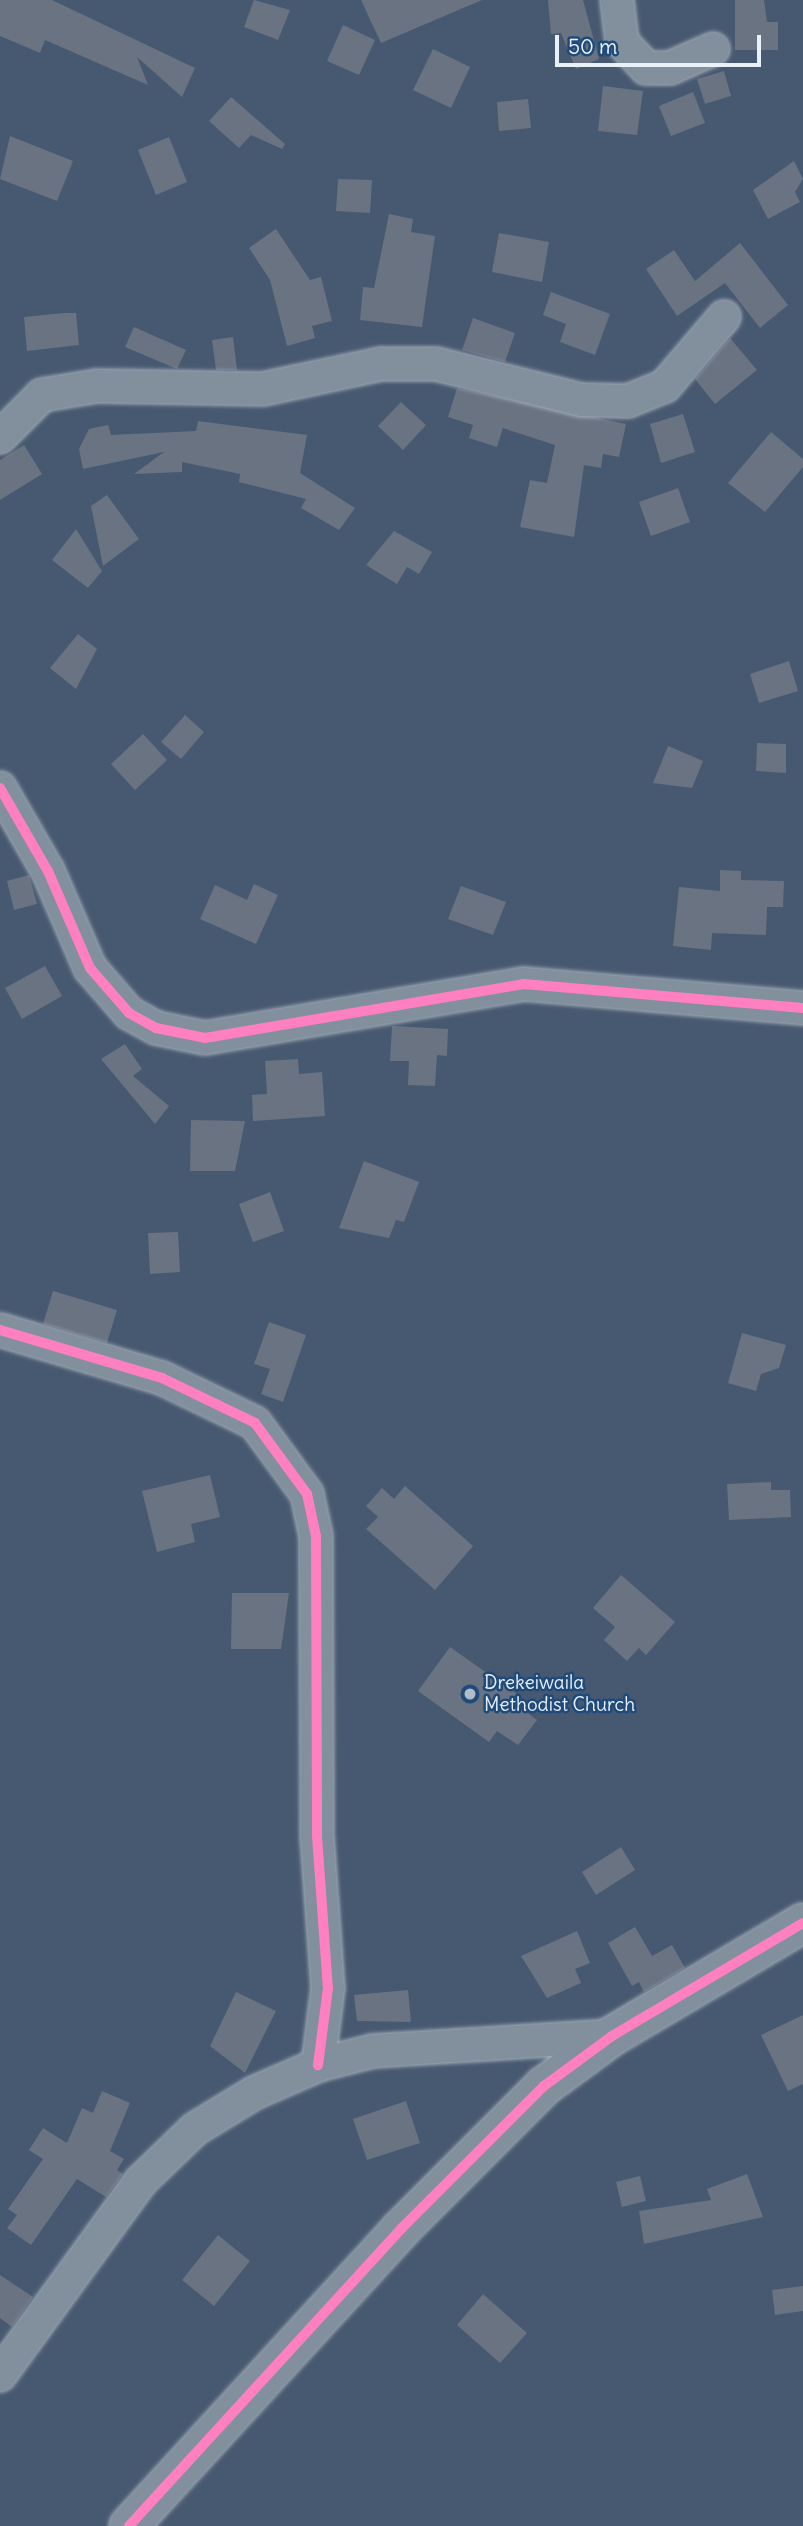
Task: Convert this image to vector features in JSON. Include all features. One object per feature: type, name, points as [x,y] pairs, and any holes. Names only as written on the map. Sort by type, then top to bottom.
[{"type":"street","points":[[617,0],[622,41],[646,68],[670,68],[713,50]]},
{"type":"street","points":[[0,437],[42,395],[97,386],[263,389],[380,364],[436,364],[589,402],[628,401],[665,386],[724,317]]},
{"type":"street","points":[[0,788],[48,871],[90,968],[128,1013],[156,1028],[205,1038],[523,984],[803,1007]]},
{"type":"street","points":[[0,1330],[162,1378],[255,1423],[307,1494],[316,1536],[317,1836],[328,1989],[318,2065]]},
{"type":"street","points":[[129,2526],[402,2228],[544,2086],[612,2036],[803,1923]]},
{"type":"street","points":[[0,2375],[140,2182],[195,2129],[254,2093],[318,2065],[426,2044],[612,2036]]},
{"type":"building","points":[[0,0],[52,0],[195,68],[182,97],[137,57],[148,85],[45,40],[40,53],[0,36]]},
{"type":"building","points":[[254,0],[290,10],[278,40],[244,27]]},
{"type":"building","points":[[361,0],[482,0],[381,43]]},
{"type":"building","points":[[548,0],[583,0],[599,59],[576,69],[561,33],[551,34]]},
{"type":"building","points":[[735,0],[764,0],[767,22],[778,22],[778,50],[735,50]]},
{"type":"building","points":[[343,25],[375,40],[359,75],[327,61]]},
{"type":"building","points":[[433,49],[470,67],[451,108],[413,90]]},
{"type":"building","points":[[724,71],[731,96],[705,104],[697,79]]},
{"type":"building","points":[[603,86],[643,91],[637,135],[598,131]]},
{"type":"building","points":[[693,92],[705,123],[671,136],[659,106]]},
{"type":"building","points":[[231,97],[285,144],[282,149],[251,135],[239,148],[209,121]]},
{"type":"building","points":[[528,99],[531,128],[499,131],[497,102]]},
{"type":"building","points":[[10,136],[73,161],[57,201],[0,179]]},
{"type":"building","points":[[169,137],[187,182],[156,195],[138,150]]},
{"type":"building","points":[[794,161],[803,179],[795,192],[800,202],[768,219],[753,190]]},
{"type":"building","points":[[338,179],[372,180],[370,213],[336,211]]},
{"type":"building","points":[[389,214],[413,219],[411,232],[435,236],[422,327],[360,320],[363,287],[374,288]]},
{"type":"building","points":[[276,229],[310,280],[321,277],[332,321],[312,326],[315,338],[287,346],[270,280],[249,248]]},
{"type":"building","points":[[499,233],[549,242],[542,282],[492,272]]},
{"type":"building","points":[[740,243],[788,305],[760,328],[725,283],[677,316],[646,269],[674,250],[695,281]]},
{"type":"building","points":[[551,292],[610,314],[595,355],[560,342],[566,324],[543,315]]},
{"type":"building","points":[[76,313],[79,345],[27,351],[24,317]]},
{"type":"building","points":[[473,318],[515,333],[505,362],[462,350]]},
{"type":"building","points":[[134,327],[186,350],[177,369],[125,347]]},
{"type":"building","points":[[233,337],[237,370],[216,370],[212,340]]},
{"type":"building","points":[[730,338],[757,370],[715,404],[695,379]]},
{"type":"building","points":[[457,388],[626,424],[619,457],[603,454],[601,468],[584,465],[574,537],[520,527],[530,480],[547,483],[555,445],[503,428],[497,447],[469,438],[473,425],[448,417]]},
{"type":"building","points":[[401,402],[426,425],[403,450],[378,426]]},
{"type":"building","points":[[683,414],[695,452],[661,463],[650,424]]},
{"type":"building","points":[[198,421],[307,435],[300,473],[355,508],[339,530],[301,508],[306,499],[239,482],[240,474],[182,462],[182,472],[134,474],[164,452],[83,469],[79,449],[89,429],[108,425],[111,435],[196,431]]},
{"type":"building","points":[[771,432],[803,459],[803,467],[765,512],[728,483]]},
{"type":"building","points":[[24,445],[42,474],[0,500],[0,460]]},
{"type":"building","points":[[678,488],[690,522],[651,536],[639,502]]},
{"type":"building","points":[[107,495],[139,539],[103,566],[91,506]]},
{"type":"building","points":[[76,529],[102,571],[88,588],[52,560]]},
{"type":"building","points":[[394,531],[432,552],[419,574],[407,567],[397,584],[366,565]]},
{"type":"building","points":[[78,634],[97,649],[76,689],[50,668]]},
{"type":"building","points":[[789,661],[798,691],[759,703],[750,674]]},
{"type":"building","points":[[185,715],[204,732],[181,759],[161,742]]},
{"type":"building","points":[[143,734],[167,760],[135,790],[111,764]]},
{"type":"building","points":[[757,743],[786,744],[786,773],[756,771]]},
{"type":"building","points":[[668,746],[703,761],[692,788],[653,783]]},
{"type":"building","points":[[720,870],[741,871],[741,880],[784,881],[783,907],[767,907],[766,935],[712,933],[711,950],[673,946],[679,887],[720,891]]},
{"type":"building","points":[[29,875],[37,904],[14,910],[7,881]]},
{"type":"building","points":[[254,884],[278,895],[256,944],[200,919],[215,885],[247,900]]},
{"type":"building","points":[[461,886],[506,902],[493,935],[448,919]]},
{"type":"building","points":[[45,966],[62,996],[22,1019],[5,988]]},
{"type":"building","points":[[392,1026],[448,1029],[447,1056],[437,1055],[435,1086],[408,1085],[409,1061],[390,1061]]},
{"type":"building","points":[[125,1044],[142,1069],[133,1076],[169,1106],[155,1124],[101,1059]]},
{"type":"building","points":[[298,1059],[299,1074],[322,1072],[325,1116],[253,1121],[252,1095],[267,1094],[265,1061]]},
{"type":"building","points":[[191,1120],[245,1121],[235,1171],[190,1171]]},
{"type":"building","points":[[364,1161],[419,1182],[404,1222],[396,1220],[389,1238],[339,1228]]},
{"type":"building","points":[[270,1192],[284,1231],[253,1242],[239,1204]]},
{"type":"building","points":[[178,1232],[180,1272],[150,1274],[148,1233]]},
{"type":"building","points":[[53,1291],[117,1310],[107,1343],[43,1324]]},
{"type":"building","points":[[269,1322],[306,1335],[283,1402],[261,1394],[270,1369],[254,1364]]},
{"type":"building","points":[[742,1333],[786,1345],[779,1368],[761,1374],[756,1391],[728,1383]]},
{"type":"building","points":[[210,1475],[220,1517],[191,1524],[195,1542],[157,1552],[142,1491]]},
{"type":"building","points":[[771,1482],[771,1490],[790,1490],[791,1517],[729,1520],[727,1484]]},
{"type":"building","points":[[405,1486],[473,1546],[435,1590],[366,1529],[378,1517],[366,1506],[382,1488],[394,1499]]},
{"type":"building","points":[[621,1575],[675,1622],[646,1655],[639,1648],[627,1661],[604,1640],[615,1627],[593,1608]]},
{"type":"building","points":[[232,1593],[289,1593],[281,1649],[231,1649]]},
{"type":"building","name":"Drekeiwaila Methodist Church","points":[[450,1647],[521,1697],[515,1704],[537,1720],[518,1745],[497,1731],[489,1742],[418,1691]]},
{"type":"building","points":[[621,1847],[635,1870],[596,1895],[582,1872]]},
{"type":"building","points":[[635,1927],[652,1956],[672,1945],[685,1968],[644,1992],[639,1982],[632,1986],[608,1943]]},
{"type":"building","points":[[577,1931],[590,1963],[575,1969],[581,1983],[547,1998],[521,1956]]},
{"type":"building","points":[[408,1990],[411,2022],[357,2021],[354,1995]]},
{"type":"building","points":[[236,1992],[276,2011],[245,2073],[210,2046]]},
{"type":"building","points":[[803,2015],[803,2084],[788,2091],[761,2035]]},
{"type":"building","points":[[102,2091],[130,2103],[110,2151],[124,2159],[117,2170],[123,2174],[106,2197],[77,2179],[31,2245],[7,2228],[17,2215],[8,2209],[43,2159],[29,2150],[43,2128],[67,2143],[82,2108],[93,2113]]},
{"type":"building","points":[[406,2101],[420,2143],[367,2160],[353,2119]]},
{"type":"building","points":[[747,2174],[763,2217],[644,2244],[639,2211],[711,2200],[707,2189]]},
{"type":"building","points":[[640,2176],[646,2201],[622,2207],[616,2182]]},
{"type":"building","points":[[218,2235],[250,2261],[214,2306],[182,2280]]},
{"type":"building","points":[[0,2275],[33,2297],[12,2327],[0,2318]]},
{"type":"building","points":[[803,2286],[803,2311],[775,2315],[772,2290]]},
{"type":"building","points":[[483,2294],[527,2333],[500,2363],[457,2325]]},
{"type":"cycle path","points":[[0,788],[48,871],[90,968],[129,1013],[156,1028],[205,1038],[523,984],[803,1008]]},
{"type":"cycle path","points":[[0,1330],[162,1378],[255,1423],[307,1494],[316,1536],[317,1836],[328,1988],[318,2065]]},
{"type":"cycle path","points":[[129,2526],[402,2228],[544,2086],[612,2036],[803,1923]]},
{"type":"place","name":"Drekeiwaila Methodist Church","points":[[470,1694]]}]
